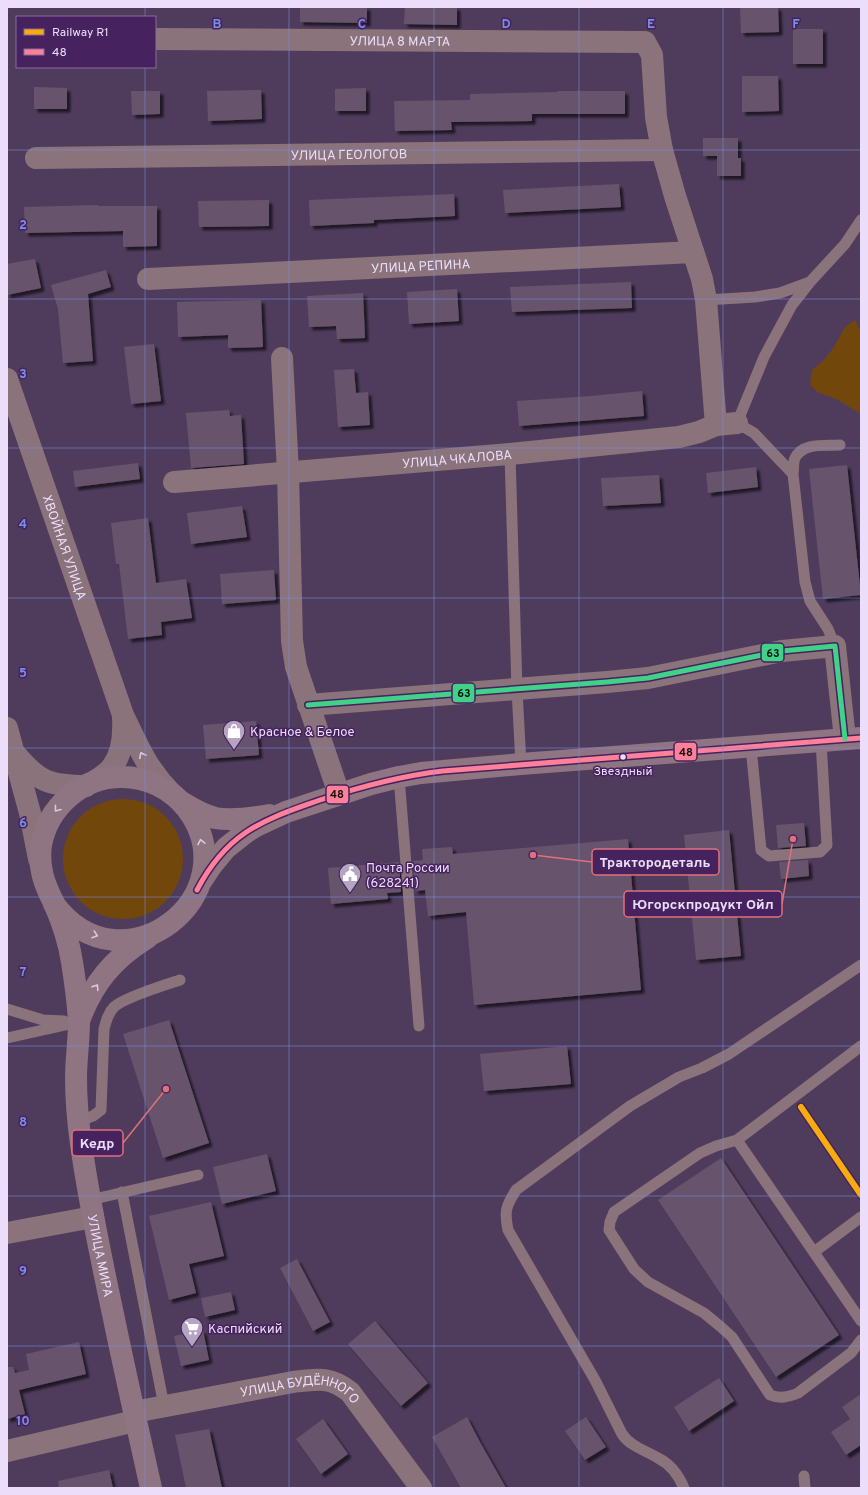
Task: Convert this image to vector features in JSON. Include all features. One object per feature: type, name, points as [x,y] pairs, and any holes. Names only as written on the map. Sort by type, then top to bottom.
[{"type":"main road","points":[[79,1022],[85,1004],[105,972],[126,952],[163,929],[181,914],[189,905],[212,865],[226,848],[256,826],[286,812],[371,784],[421,773],[853,739]]},
{"type":"main road","points":[[79,1022],[69,946],[54,904],[44,884],[40,863],[45,830],[51,817],[59,806],[68,797],[90,784],[118,777],[140,779],[155,784],[196,811],[214,818],[261,817],[286,812]]},
{"type":"main road","points":[[177,798],[188,810],[194,821],[202,846],[203,865],[197,890]]},
{"type":"main road","points":[[54,904],[67,919],[78,927],[90,934],[104,938],[117,940],[138,938],[163,929]]},
{"type":"main road","name":"УЛИЦА МИРА","points":[[79,1022],[76,1077],[78,1121],[92,1208],[151,1488]]},
{"type":"street","name":"УЛИЦА 8 МАРТА","points":[[156,39],[645,42],[652,55],[656,117],[662,150]]},
{"type":"street","name":"УЛИЦА ГЕОЛОГОВ","points":[[36,158],[662,150]]},
{"type":"street","points":[[662,150],[702,279],[709,327],[716,425]]},
{"type":"street","name":"УЛИЦА РЕПИНА","points":[[148,279],[693,252]]},
{"type":"street","points":[[282,358],[288,472],[292,641],[296,667],[339,794]]},
{"type":"street","name":"ХВОЙНАЯ УЛИЦА","points":[[7,379],[123,715]]},
{"type":"street","name":"УЛИЦА ЧКАЛОВА","points":[[174,482],[510,454],[679,437],[699,432],[716,425],[738,423]]},
{"type":"street","points":[[308,705],[517,690],[648,678],[782,651],[835,646],[853,739]]},
{"type":"street","points":[[15,754],[28,769],[39,778],[49,783],[58,786],[90,784],[112,767],[118,757],[124,733],[123,715]]},
{"type":"street","points":[[123,715],[142,755],[153,773],[177,798]]},
{"type":"street","points":[[7,728],[30,813],[40,863]]},
{"type":"street","points":[[7,1233],[92,1208]]},
{"type":"street","name":"УЛИЦА БУДЁННОГО","points":[[7,1451],[135,1416],[164,1406],[293,1382],[330,1380],[340,1384],[350,1392],[421,1488]]},
{"type":"lane","points":[[794,474],[754,433],[738,423],[764,356],[792,305],[810,282],[845,244],[861,220]]},
{"type":"lane","points":[[706,300],[780,294],[810,282]]},
{"type":"lane","points":[[835,646],[828,629],[810,601],[805,582],[794,474],[794,459],[801,450],[812,446],[840,445]]},
{"type":"lane","points":[[510,454],[517,690],[521,764]]},
{"type":"lane","points":[[752,747],[761,850],[769,856],[820,852],[827,845],[821,741]]},
{"type":"lane","points":[[399,778],[419,1026]]},
{"type":"lane","points":[[684,1488],[679,1476],[660,1458],[627,1442],[595,1380],[508,1230],[505,1216],[506,1206],[516,1190],[630,1106],[679,1077],[702,1068],[730,1054],[861,965]]},
{"type":"lane","points":[[78,1121],[93,1116],[101,1110],[104,1029],[108,1016],[114,1007],[122,1001],[180,980]]},
{"type":"lane","points":[[7,1009],[43,1020],[79,1022]]},
{"type":"lane","points":[[7,1038],[79,1022]]},
{"type":"lane","points":[[861,1046],[737,1140],[716,1146],[700,1153],[614,1212],[609,1230],[634,1269],[648,1282],[704,1313],[732,1337],[770,1395],[777,1398],[798,1393],[851,1353],[861,1340]]},
{"type":"lane","points":[[737,1140],[861,1321]]},
{"type":"lane","points":[[92,1208],[122,1192],[198,1175]]},
{"type":"lane","points":[[122,1192],[164,1406]]},
{"type":"lane","points":[[814,1252],[861,1217]]},
{"type":"lane","points":[[804,1476],[804,1488]]},
{"type":"shaded area","points":[[855,320],[861,333],[861,414],[836,399],[817,392],[810,384],[812,370],[824,360],[834,347],[845,327]]},
{"type":"shaded area","points":[[123,799],[146,803],[166,816],[179,836],[183,859],[179,882],[166,902],[146,915],[123,919],[100,915],[80,902],[67,882],[63,859],[67,836],[80,816],[100,803]]},
{"type":"building","points":[[300,7],[367,7],[367,23],[300,22]]},
{"type":"building","points":[[405,7],[457,7],[457,25],[404,24]]},
{"type":"building","points":[[740,7],[778,7],[779,32],[741,33]]},
{"type":"building","points":[[793,29],[823,29],[823,64],[793,64]]},
{"type":"building","points":[[742,76],[778,76],[779,111],[742,112]]},
{"type":"building","points":[[34,87],[67,88],[67,109],[34,109]]},
{"type":"building","points":[[366,88],[366,111],[335,111],[335,89]]},
{"type":"building","points":[[261,90],[262,119],[208,121],[207,91]]},
{"type":"building","points":[[131,91],[160,91],[160,114],[132,115]]},
{"type":"building","points":[[558,91],[625,91],[625,114],[532,114],[532,121],[451,122],[452,130],[395,131],[394,101],[470,100],[470,94]]},
{"type":"building","points":[[703,138],[738,138],[738,158],[741,158],[741,176],[717,176],[717,156],[703,156]]},
{"type":"building","points":[[619,184],[621,207],[505,213],[503,190]]},
{"type":"building","points":[[454,194],[455,216],[374,220],[374,223],[310,226],[309,200]]},
{"type":"building","points":[[269,200],[269,226],[199,227],[198,201]]},
{"type":"building","points":[[98,205],[157,206],[157,246],[123,247],[123,231],[25,233],[24,207]]},
{"type":"building","points":[[35,259],[41,288],[7,295],[7,264]]},
{"type":"building","points":[[106,270],[111,287],[88,294],[93,361],[63,363],[58,309],[51,285]]},
{"type":"building","points":[[631,282],[632,308],[512,312],[510,287]]},
{"type":"building","points":[[457,289],[459,321],[409,324],[407,292]]},
{"type":"building","points":[[363,293],[365,338],[337,339],[336,326],[309,327],[307,296]]},
{"type":"building","points":[[261,300],[263,347],[228,348],[228,335],[178,337],[177,302]]},
{"type":"building","points":[[154,344],[161,401],[131,404],[124,347]]},
{"type":"building","points":[[354,369],[356,393],[368,392],[370,425],[338,427],[334,370]]},
{"type":"building","points":[[642,391],[644,416],[519,426],[517,401]]},
{"type":"building","points":[[229,410],[230,416],[241,415],[244,464],[191,468],[186,413]]},
{"type":"building","points":[[138,463],[140,479],[75,487],[73,471]]},
{"type":"building","points":[[847,465],[861,595],[823,599],[809,469]]},
{"type":"building","points":[[756,467],[758,487],[708,493],[706,473]]},
{"type":"building","points":[[659,475],[661,503],[603,506],[601,478]]},
{"type":"building","points":[[242,506],[247,537],[191,544],[187,513]]},
{"type":"building","points":[[148,518],[156,583],[186,579],[192,618],[161,622],[162,635],[128,639],[119,564],[116,564],[111,523]]},
{"type":"building","points":[[274,570],[276,600],[222,604],[220,574]]},
{"type":"building","points":[[256,721],[259,755],[206,759],[203,725]]},
{"type":"building","points":[[804,823],[806,846],[778,848],[776,825]]},
{"type":"building","points":[[729,830],[741,956],[696,960],[684,835]]},
{"type":"building","points":[[628,839],[641,990],[474,1005],[466,912],[428,916],[425,890],[415,891],[413,861],[423,860],[422,849],[452,847],[453,854]]},
{"type":"building","points":[[808,860],[809,876],[781,879],[779,862]]},
{"type":"building","points":[[399,862],[401,892],[387,893],[388,899],[331,904],[328,868]]},
{"type":"building","points":[[169,1020],[209,1143],[163,1158],[123,1034]]},
{"type":"building","points":[[567,1046],[571,1084],[484,1091],[480,1054]]},
{"type":"building","points":[[267,1154],[276,1191],[222,1204],[213,1167]]},
{"type":"building","points":[[721,1158],[839,1335],[776,1377],[658,1200]]},
{"type":"building","points":[[211,1202],[224,1256],[189,1264],[196,1293],[169,1300],[149,1216]]},
{"type":"building","points":[[297,1259],[330,1322],[313,1331],[280,1268]]},
{"type":"building","points":[[231,1292],[235,1310],[205,1317],[201,1298]]},
{"type":"building","points":[[375,1321],[428,1383],[401,1406],[348,1344]]},
{"type":"building","name":"Каспийский","points":[[203,1330],[209,1360],[181,1366],[174,1336]]},
{"type":"building","points":[[79,1342],[86,1374],[19,1390],[25,1414],[7,1419],[7,1367],[13,1367],[15,1373],[29,1370],[26,1354]]},
{"type":"building","points":[[719,1378],[734,1401],[689,1431],[674,1407]]},
{"type":"building","points":[[861,1394],[861,1445],[846,1455],[831,1432],[850,1419],[842,1407]]},
{"type":"building","points":[[467,1417],[506,1488],[461,1488],[432,1437]]},
{"type":"building","points":[[586,1417],[606,1447],[585,1460],[565,1431]]},
{"type":"building","points":[[323,1419],[348,1454],[321,1474],[296,1439]]},
{"type":"building","points":[[209,1429],[222,1488],[186,1488],[175,1435]]},
{"type":"building","points":[[109,1470],[113,1488],[59,1488],[58,1481]]},
{"type":"rail line","name":"R1","points":[[801,1107],[861,1195]]},
{"type":"transit line","name":"63","points":[[308,705],[648,678],[782,651],[835,646],[845,739]]},
{"type":"transit line","name":"48","points":[[197,890],[217,858],[237,839],[253,828],[280,815],[317,801],[348,791],[395,779],[443,771],[861,738]]},
{"type":"place","name":"Красное & Белое","points":[[234,750]]},
{"type":"place","name":"Звездный","points":[[623,757]]},
{"type":"place","name":"Югорскпродукт Ойл","points":[[793,839]]},
{"type":"place","name":"Трактородеталь","points":[[533,855]]},
{"type":"place","name":"Почта России (628241)","points":[[350,894]]},
{"type":"place","name":"Кедр","points":[[166,1089]]},
{"type":"place","name":"Каспийский","points":[[192,1348]]}]
